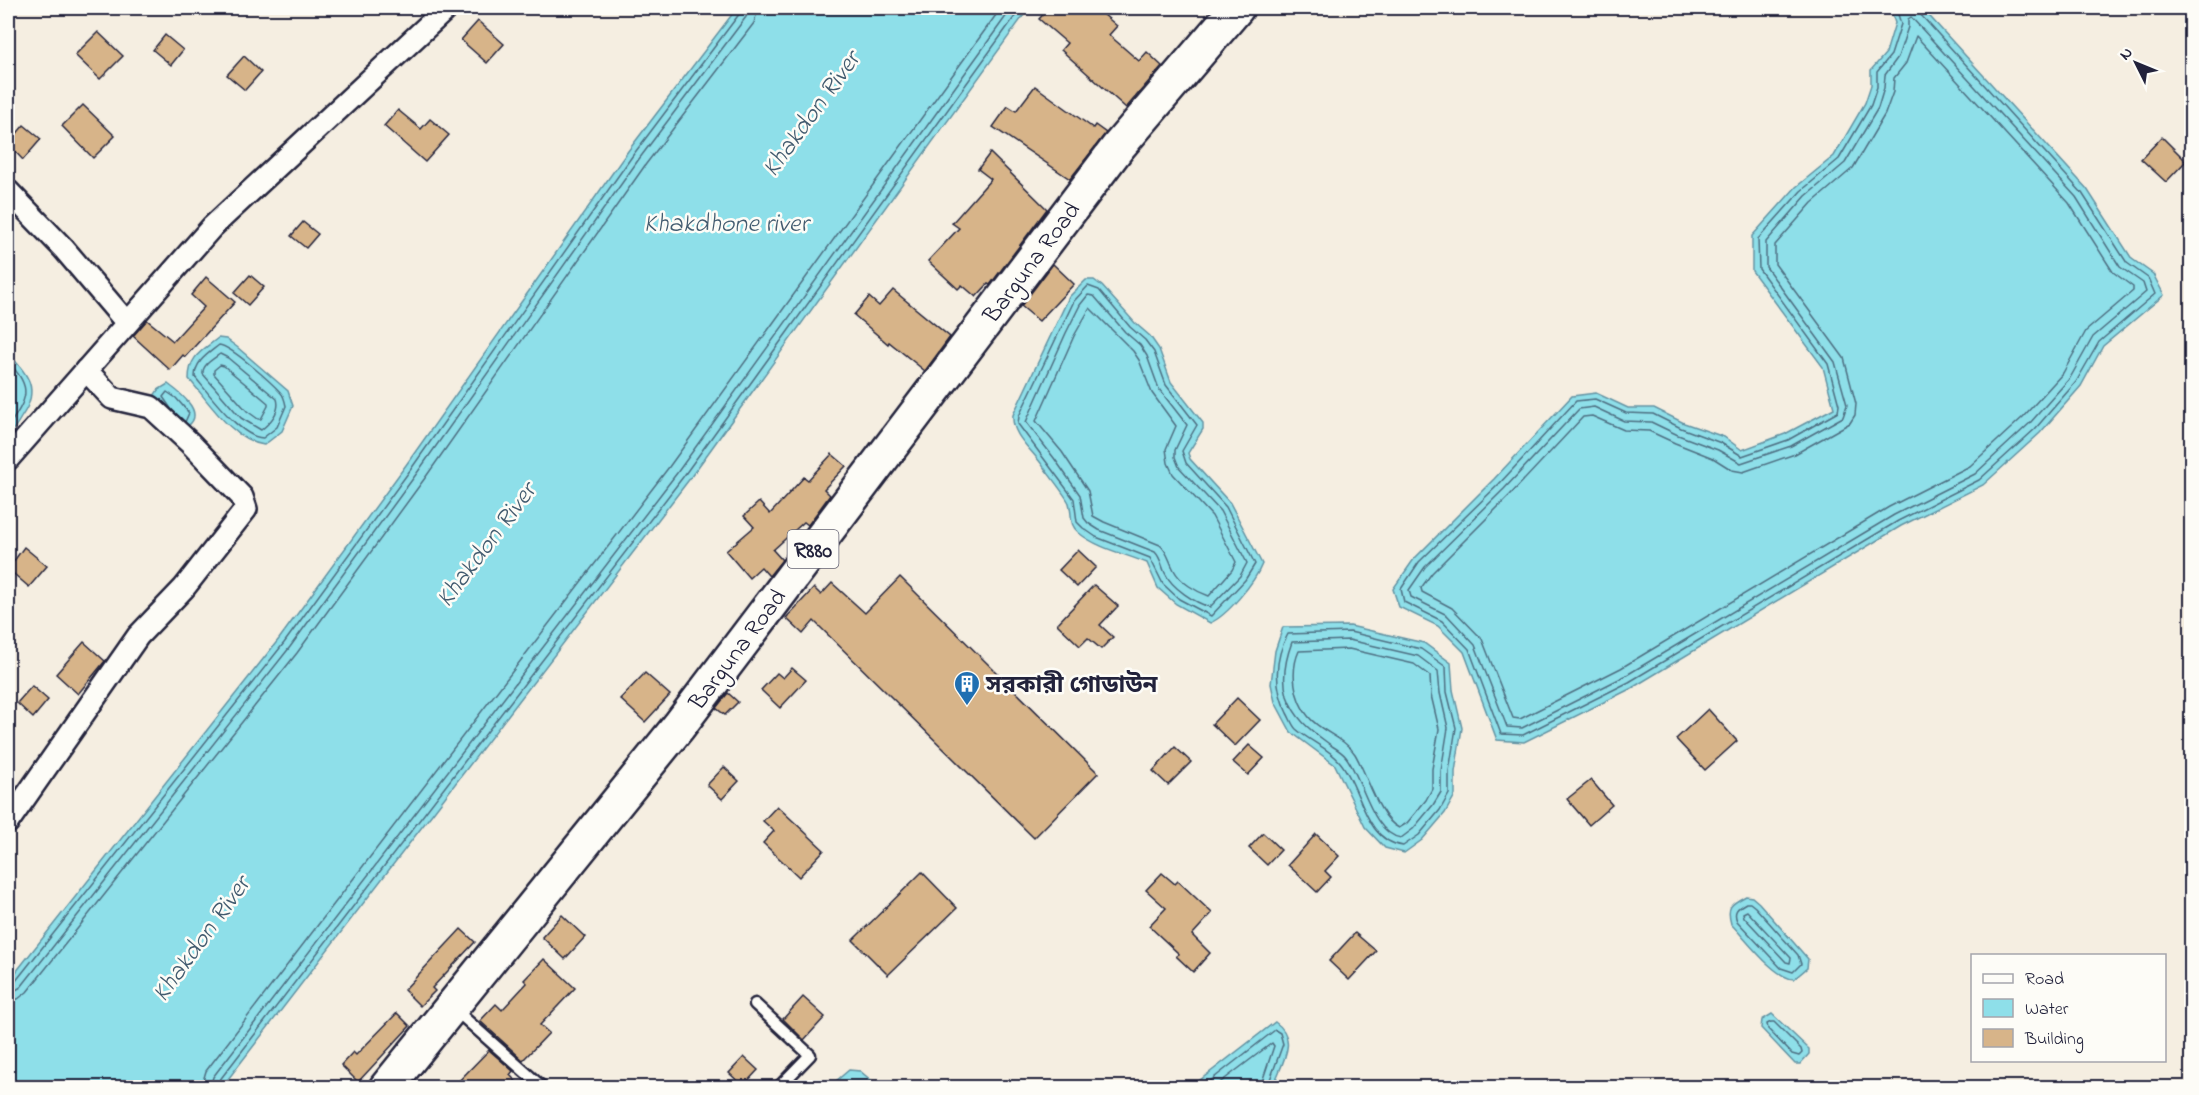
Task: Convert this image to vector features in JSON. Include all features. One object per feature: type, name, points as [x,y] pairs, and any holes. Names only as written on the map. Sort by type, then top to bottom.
[{"type":"main road","name":"Barguna Road","points":[[386,1088],[679,726],[1118,147],[1237,8]]},
{"type":"street","points":[[8,459],[212,227],[447,8]]},
{"type":"street","points":[[8,191],[64,249],[127,323]]},
{"type":"street","points":[[8,822],[138,636],[184,588],[246,509],[242,497],[190,443],[151,407],[112,398],[86,370]]},
{"type":"lane","points":[[755,1004],[810,1055],[778,1088]]},
{"type":"lane","points":[[451,1007],[543,1088]]},
{"type":"water","name":"Khakdhone river","points":[[737,8],[1029,8],[688,481],[222,1087],[8,1087],[8,982],[279,639],[406,465],[628,151]]},
{"type":"water","points":[[1890,8],[1922,8],[2087,189],[2132,259],[2153,274],[2164,295],[2103,346],[2081,386],[2040,433],[1983,485],[1901,526],[1632,688],[1524,742],[1497,740],[1464,652],[1438,626],[1399,607],[1393,589],[1414,559],[1572,396],[1596,393],[1628,408],[1654,408],[1684,423],[1724,437],[1742,450],[1785,434],[1834,408],[1823,367],[1752,271],[1752,236],[1796,187],[1834,156],[1865,103],[1871,85],[1871,70],[1886,53],[1895,23]]},
{"type":"water","points":[[1086,280],[1094,280],[1102,286],[1135,323],[1150,336],[1159,349],[1171,382],[1203,423],[1203,429],[1188,453],[1190,459],[1230,503],[1262,564],[1240,598],[1210,623],[1176,604],[1158,588],[1147,563],[1094,543],[1076,530],[1072,523],[1069,503],[1019,437],[1013,423],[1013,415],[1069,297]]},
{"type":"water","points":[[218,338],[226,339],[237,347],[288,391],[293,406],[282,431],[264,445],[252,442],[231,428],[189,379],[194,359]]},
{"type":"water","points":[[8,353],[26,375],[31,389],[31,398],[16,426],[8,435]]},
{"type":"water","points":[[168,384],[186,400],[194,412],[194,418],[183,429],[154,396],[158,390]]},
{"type":"water","points":[[1350,626],[1424,643],[1451,663],[1453,690],[1462,728],[1455,772],[1455,795],[1445,813],[1422,840],[1404,853],[1385,848],[1365,827],[1335,765],[1291,732],[1275,702],[1271,684],[1275,651],[1283,627]]},
{"type":"water","points":[[1746,896],[1752,897],[1759,903],[1808,959],[1807,968],[1794,979],[1786,977],[1769,965],[1731,924],[1729,913],[1731,906]]},
{"type":"water","points":[[1772,1014],[1809,1049],[1809,1054],[1800,1064],[1795,1064],[1761,1028],[1762,1020]]},
{"type":"water","points":[[1275,1022],[1286,1036],[1287,1044],[1284,1061],[1273,1087],[1191,1087]]},
{"type":"water","points":[[849,1070],[860,1071],[879,1087],[829,1087]]},
{"type":"building","points":[[1049,8],[1096,8],[1117,26],[1109,35],[1139,61],[1147,52],[1162,66],[1126,108],[1061,50],[1067,43],[1039,19]]},
{"type":"building","points":[[478,21],[504,44],[487,63],[461,40]]},
{"type":"building","points":[[98,32],[123,56],[100,79],[75,55]]},
{"type":"building","points":[[165,35],[183,50],[171,65],[153,50]]},
{"type":"building","points":[[244,56],[261,72],[245,90],[227,75]]},
{"type":"building","points":[[1035,86],[1093,128],[1095,125],[1106,133],[1070,179],[993,127],[1008,106],[1016,111]]},
{"type":"building","points":[[83,105],[115,136],[93,158],[62,126]]},
{"type":"building","points":[[398,110],[421,129],[430,119],[449,135],[425,162],[384,126]]},
{"type":"building","points":[[24,125],[41,139],[23,160],[8,144]]},
{"type":"building","points":[[2162,137],[2186,161],[2166,182],[2141,159]]},
{"type":"building","points":[[990,153],[1047,209],[990,285],[988,284],[976,297],[962,285],[958,289],[928,261],[959,228],[952,223],[991,179],[978,169]]},
{"type":"building","points":[[303,222],[318,234],[306,248],[291,236]]},
{"type":"building","points":[[1053,264],[1074,284],[1039,321],[1021,306]]},
{"type":"building","points":[[250,275],[264,287],[248,305],[234,293]]},
{"type":"building","points":[[206,277],[235,302],[185,357],[183,355],[170,370],[133,336],[147,320],[173,341],[204,307],[191,295]]},
{"type":"building","points":[[893,290],[950,337],[925,371],[854,315],[869,297],[879,306]]},
{"type":"building","points":[[832,454],[846,466],[824,489],[830,495],[808,525],[804,522],[773,550],[782,560],[769,576],[761,567],[749,578],[726,551],[754,527],[744,516],[759,502],[770,514],[804,477],[808,480]]},
{"type":"building","points":[[24,547],[47,566],[29,587],[8,569]]},
{"type":"building","points":[[1078,550],[1096,567],[1077,587],[1059,570]]},
{"type":"building","name":"সরকারী গোডাউন","points":[[900,577],[1098,773],[1034,838],[814,621],[803,634],[786,618],[814,588],[821,595],[832,583],[865,613]]},
{"type":"building","points":[[1094,585],[1118,606],[1100,625],[1113,637],[1101,649],[1088,638],[1080,646],[1057,624]]},
{"type":"building","points":[[84,642],[105,661],[78,694],[56,674]]},
{"type":"building","points":[[792,668],[806,680],[780,708],[761,690],[777,673],[783,678]]},
{"type":"building","points":[[645,673],[670,695],[645,722],[620,699]]},
{"type":"building","points":[[32,686],[48,700],[33,718],[17,703]]},
{"type":"building","points":[[728,693],[738,702],[725,715],[716,708]]},
{"type":"building","points":[[1237,698],[1260,720],[1235,746],[1212,724]]},
{"type":"building","points":[[1708,709],[1737,741],[1705,770],[1676,739]]},
{"type":"building","points":[[1249,745],[1264,758],[1248,775],[1233,762]]},
{"type":"building","points":[[1175,747],[1191,762],[1168,785],[1153,771]]},
{"type":"building","points":[[724,767],[739,781],[722,799],[707,785]]},
{"type":"building","points":[[1591,780],[1612,805],[1589,825],[1567,799]]},
{"type":"building","points":[[777,806],[824,850],[799,877],[763,843],[774,831],[763,821]]},
{"type":"building","points":[[1263,833],[1281,850],[1267,865],[1249,848]]},
{"type":"building","points":[[1316,834],[1339,856],[1325,871],[1331,877],[1317,892],[1288,865]]},
{"type":"building","points":[[922,872],[957,908],[888,975],[853,940]]},
{"type":"building","points":[[1162,873],[1175,884],[1178,881],[1212,913],[1192,935],[1210,953],[1193,972],[1176,956],[1179,954],[1149,926],[1166,908],[1146,890]]},
{"type":"building","points":[[562,915],[585,937],[565,959],[542,937]]},
{"type":"building","points":[[461,929],[475,942],[432,988],[435,991],[420,1006],[404,990]]},
{"type":"building","points":[[1355,933],[1376,951],[1349,980],[1329,961]]},
{"type":"building","points":[[544,959],[575,988],[540,1025],[549,1033],[523,1060],[480,1021],[496,1004],[502,1010],[527,983],[524,980]]},
{"type":"building","points":[[803,997],[825,1017],[804,1040],[783,1019]]},
{"type":"building","points":[[397,1013],[410,1026],[358,1082],[341,1065],[353,1052],[356,1055]]},
{"type":"building","points":[[489,1050],[513,1071],[510,1075],[522,1088],[452,1088]]},
{"type":"building","points":[[744,1057],[758,1070],[743,1086],[729,1073]]},
{"type":"place","name":"সরকারী গোডাউন","points":[[967,707]]},
{"type":"water label","name":"Khakdon River","points":[[810,113]]},
{"type":"water label","name":"Khakdon River","points":[[485,544]]},
{"type":"water label","name":"Khakdon River","points":[[200,938]]}]
